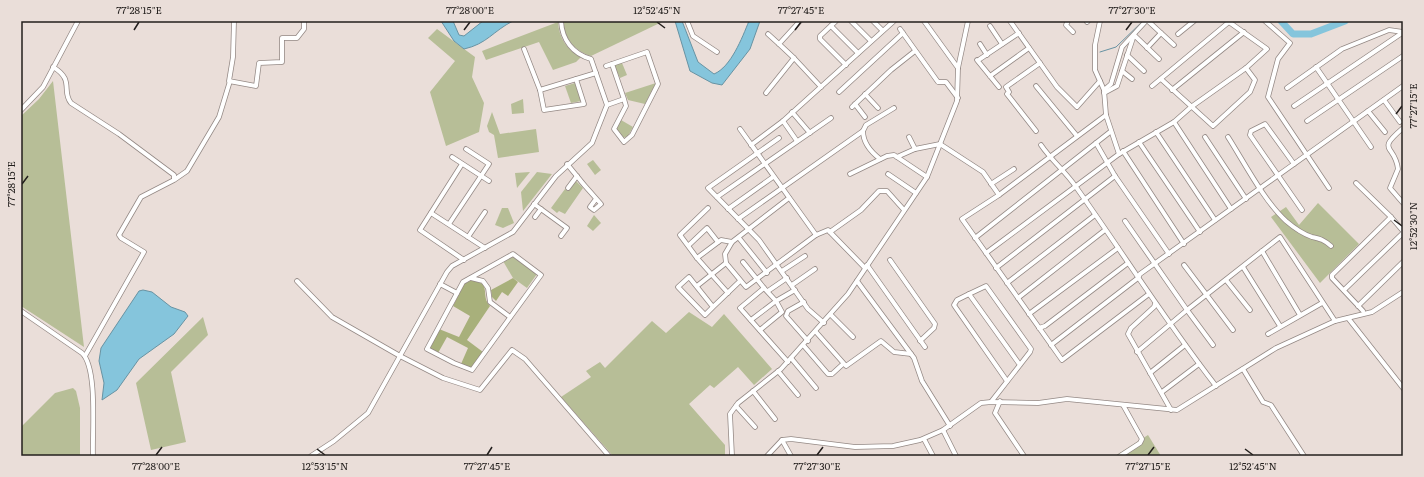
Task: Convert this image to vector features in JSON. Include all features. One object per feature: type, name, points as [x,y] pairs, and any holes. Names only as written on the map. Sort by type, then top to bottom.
[{"type":"street","points":[[21,110],[43,87],[78,21]]},
{"type":"street","points":[[85,356],[136,269],[144,250],[121,238],[119,235],[141,197],[187,171],[200,152],[219,117],[230,82],[234,46],[234,21]]},
{"type":"street","points":[[230,82],[256,86],[259,63],[282,62],[282,38],[297,38],[304,29],[304,21]]},
{"type":"street","points":[[312,456],[340,437],[368,413],[440,284],[452,266],[513,232],[567,164],[592,143],[607,105],[591,59],[579,54],[567,42],[563,34],[561,21]]},
{"type":"street","points":[[687,21],[693,36],[716,52]]},
{"type":"street","points":[[779,44],[800,21]]},
{"type":"street","points":[[836,21],[820,36],[820,40],[846,64]]},
{"type":"street","points":[[851,21],[871,41]]},
{"type":"street","points":[[873,21],[882,30]]},
{"type":"street","points":[[751,145],[783,120],[882,30],[894,21]]},
{"type":"street","points":[[924,21],[958,68]]},
{"type":"street","points":[[733,456],[730,414],[736,406],[790,360],[831,315],[857,281],[927,177],[958,98],[958,68],[968,21]]},
{"type":"street","points":[[1010,21],[1057,87],[1077,108],[1100,81]]},
{"type":"street","points":[[1068,21],[1066,25],[1073,32]]},
{"type":"street","points":[[1100,21],[1095,45],[1095,70],[1104,92],[1106,115],[1110,132],[1121,152],[1184,244]]},
{"type":"street","points":[[1104,92],[1111,84],[1122,48],[1147,21],[1174,45]]},
{"type":"street","points":[[1178,34],[1194,21]]},
{"type":"street","points":[[1265,21],[1290,42],[1278,59],[1268,98],[1329,188]]},
{"type":"street","points":[[986,253],[1121,152],[1174,122],[1191,107],[1246,68],[1267,49],[1228,22],[1152,86]]},
{"type":"street","points":[[831,26],[858,53]]},
{"type":"street","points":[[990,26],[1002,44]]},
{"type":"street","points":[[1287,88],[1342,49],[1388,30],[1403,32]]},
{"type":"street","points":[[839,92],[901,31],[938,82],[946,82],[958,98]]},
{"type":"street","points":[[1172,90],[1244,32]]},
{"type":"street","points":[[1294,106],[1403,32]]},
{"type":"street","points":[[999,87],[978,60],[1019,33]]},
{"type":"street","points":[[1147,48],[1161,33]]},
{"type":"street","points":[[768,34],[794,58],[821,87]]},
{"type":"street","points":[[1104,92],[1117,86],[1134,35]]},
{"type":"street","points":[[1134,35],[1159,59]]},
{"type":"street","points":[[980,44],[987,55]]},
{"type":"street","points":[[990,76],[1029,48]]},
{"type":"street","points":[[524,49],[540,90],[544,110],[584,104],[576,79]]},
{"type":"street","points":[[866,117],[853,106],[891,70],[915,51]]},
{"type":"street","points":[[606,66],[647,52],[658,84],[632,135],[624,142],[614,129],[626,106],[612,64]]},
{"type":"street","points":[[1127,55],[1144,71]]},
{"type":"street","points":[[1307,122],[1403,56]]},
{"type":"street","points":[[766,93],[794,58]]},
{"type":"street","points":[[1036,131],[1007,94],[1009,92],[1006,87],[1040,63]]},
{"type":"street","points":[[54,67],[65,76],[69,99],[72,103],[156,161],[174,175],[174,179]]},
{"type":"street","points":[[1316,67],[1371,147]]},
{"type":"street","points":[[1161,79],[1213,126],[1250,92],[1254,86],[1255,80],[1246,68]]},
{"type":"street","points":[[1122,71],[1132,79]]},
{"type":"street","points":[[540,90],[596,73]]},
{"type":"street","points":[[1036,86],[1077,136]]},
{"type":"street","points":[[1051,345],[1138,278],[1140,274],[1403,86]]},
{"type":"street","points":[[865,94],[878,108]]},
{"type":"street","points":[[607,105],[624,99]]},
{"type":"street","points":[[1384,100],[1400,122]]},
{"type":"street","points":[[880,159],[873,153],[863,138],[863,131],[866,125],[894,108]]},
{"type":"street","points":[[1368,111],[1385,132]]},
{"type":"street","points":[[792,112],[810,133]]},
{"type":"street","points":[[1106,115],[999,195],[962,220],[1062,360],[1149,294]]},
{"type":"street","points":[[717,198],[831,118]]},
{"type":"street","points":[[783,120],[797,141]]},
{"type":"street","points":[[1174,122],[1231,209]]},
{"type":"street","points":[[1294,164],[1265,124],[1251,131],[1250,135],[1302,210]]},
{"type":"street","points":[[1403,128],[1391,139],[1388,148],[1398,169],[1390,188],[1403,203]]},
{"type":"street","points":[[740,129],[816,235]]},
{"type":"street","points":[[738,219],[863,131]]},
{"type":"street","points":[[975,238],[1110,132]]},
{"type":"street","points":[[1156,132],[1215,220]]},
{"type":"street","points":[[909,137],[915,148]]},
{"type":"street","points":[[1205,137],[1246,199]]},
{"type":"street","points":[[1228,137],[1272,206],[1301,232],[1312,237],[1324,239],[1331,246]]},
{"type":"street","points":[[779,138],[767,144],[757,154],[709,186],[710,191],[759,240],[804,302],[824,323]]},
{"type":"street","points":[[1139,142],[1200,232]]},
{"type":"street","points":[[1096,143],[1115,176],[1169,254]]},
{"type":"street","points":[[850,174],[887,156],[897,156],[915,148],[940,144],[983,172],[999,195]]},
{"type":"street","points":[[1041,145],[1049,157],[1075,185],[1170,324],[1216,386]]},
{"type":"street","points":[[449,224],[489,164],[466,149]]},
{"type":"street","points":[[897,156],[927,177]]},
{"type":"street","points":[[452,157],[489,181]]},
{"type":"street","points":[[462,164],[421,231],[464,260]]},
{"type":"street","points":[[567,164],[596,199]]},
{"type":"street","points":[[992,184],[1014,169]]},
{"type":"street","points":[[888,174],[916,193]]},
{"type":"street","points":[[568,188],[577,176]]},
{"type":"street","points":[[996,268],[1115,176]]},
{"type":"street","points":[[728,209],[773,177]]},
{"type":"street","points":[[1344,290],[1403,232],[1391,217],[1356,183]]},
{"type":"street","points":[[830,232],[861,210],[879,191],[887,191],[904,210]]},
{"type":"street","points":[[789,198],[732,242],[725,254],[726,263],[740,281],[746,287],[758,280],[816,235],[828,230],[866,267],[925,347]]},
{"type":"street","points":[[534,204],[567,228],[561,236]]},
{"type":"street","points":[[708,208],[680,234],[697,258],[728,293]]},
{"type":"street","points":[[535,217],[541,209]]},
{"type":"street","points":[[468,237],[485,212]]},
{"type":"street","points":[[431,213],[485,248]]},
{"type":"street","points":[[1007,283],[1096,215]]},
{"type":"street","points":[[1363,311],[1332,278],[1332,275],[1391,217]]},
{"type":"street","points":[[1125,220],[1154,264],[1213,346]]},
{"type":"street","points":[[688,245],[706,228],[718,242]]},
{"type":"street","points":[[1018,298],[1106,230]]},
{"type":"street","points":[[1137,352],[1187,310],[1280,237],[1335,321]]},
{"type":"street","points":[[739,238],[767,273]]},
{"type":"street","points":[[697,258],[722,240],[732,242]]},
{"type":"street","points":[[1029,314],[1118,248]]},
{"type":"street","points":[[1262,251],[1300,315]]},
{"type":"street","points":[[513,254],[541,275],[472,370],[454,363],[427,349],[457,293],[463,282],[513,254]]},
{"type":"street","points":[[782,271],[805,256]]},
{"type":"street","points":[[890,260],[935,324],[934,328],[920,341]]},
{"type":"street","points":[[743,262],[776,301],[782,312],[760,330]]},
{"type":"street","points":[[1358,306],[1403,262]]},
{"type":"street","points":[[697,286],[726,263]]},
{"type":"street","points":[[1039,328],[1045,326],[1128,263]]},
{"type":"street","points":[[1184,265],[1208,294],[1233,330]]},
{"type":"street","points":[[1242,267],[1280,326]]},
{"type":"street","points":[[792,285],[815,269]]},
{"type":"street","points":[[713,307],[689,276],[678,287],[705,315],[740,281]]},
{"type":"street","points":[[470,278],[478,278],[483,281],[488,288],[490,302],[510,317]]},
{"type":"street","points":[[787,278],[740,308],[816,388]]},
{"type":"street","points":[[1226,280],[1250,310]]},
{"type":"street","points":[[297,281],[332,317],[400,356],[443,378],[480,390],[512,350],[525,359],[609,456]]},
{"type":"street","points":[[857,281],[911,354],[922,381],[950,426]]},
{"type":"street","points":[[440,284],[457,293]]},
{"type":"street","points":[[991,402],[1030,352],[1031,348],[987,287],[957,300],[954,305],[1007,381]]},
{"type":"street","points":[[751,320],[776,301],[795,290]]},
{"type":"street","points":[[767,456],[782,440],[791,439],[855,447],[893,446],[924,438],[943,430],[981,403],[1000,401],[1038,403],[1066,399],[1171,410],[1183,408],[1276,348],[1335,321],[1372,312],[1403,292]]},
{"type":"street","points":[[969,294],[1020,365]]},
{"type":"street","points":[[804,302],[788,311],[786,316],[808,341]]},
{"type":"street","points":[[1268,334],[1322,303]]},
{"type":"street","points":[[1156,304],[1128,330],[1129,338],[1162,392],[1171,410]]},
{"type":"street","points":[[21,311],[85,356],[92,373],[92,456]]},
{"type":"street","points":[[831,315],[853,337]]},
{"type":"street","points":[[1348,318],[1403,388]]},
{"type":"street","points":[[816,332],[843,364],[848,366],[860,354],[881,341],[894,352],[911,354]]},
{"type":"street","points":[[1150,373],[1185,345]]},
{"type":"street","points":[[804,346],[828,374],[832,374],[843,364]]},
{"type":"street","points":[[1162,392],[1199,364]]},
{"type":"street","points":[[1243,369],[1259,397],[1263,402],[1271,405],[1304,456]]},
{"type":"street","points":[[778,371],[798,395]]},
{"type":"street","points":[[753,391],[775,419]]},
{"type":"street","points":[[1000,401],[995,413],[1024,456]]},
{"type":"street","points":[[1120,456],[1140,443],[1142,439],[1123,405]]},
{"type":"street","points":[[736,406],[755,427]]},
{"type":"street","points":[[943,430],[956,456]]},
{"type":"street","points":[[924,438],[934,456]]},
{"type":"street","points":[[782,440],[791,456]]},
{"type":"green space","points":[[563,21],[664,21],[591,56],[580,51],[571,43],[565,33]]},
{"type":"green space","points":[[558,22],[560,33],[565,43],[572,51],[581,57],[576,62],[553,70],[539,42],[486,60],[482,51]]},
{"type":"green space","points":[[437,29],[475,57],[472,77],[484,103],[479,132],[446,146],[430,92],[455,61],[428,38]]},
{"type":"green space","points":[[622,63],[627,75],[620,78],[614,65]]},
{"type":"green space","points":[[53,81],[84,347],[21,306],[21,116],[39,99]]},
{"type":"green space","points":[[575,83],[581,101],[571,103],[565,86]]},
{"type":"green space","points":[[656,83],[645,104],[628,100],[625,93]]},
{"type":"green space","points":[[523,99],[524,113],[512,114],[511,104]]},
{"type":"green space","points":[[492,112],[500,134],[536,129],[539,152],[498,158],[494,135],[489,132],[487,126]]},
{"type":"green space","points":[[621,120],[633,127],[628,136],[623,138],[616,129]]},
{"type":"green space","points":[[593,160],[601,170],[595,175],[587,164]]},
{"type":"green space","points":[[530,172],[517,188],[515,173]]},
{"type":"green space","points":[[537,172],[552,174],[523,211],[521,192]]},
{"type":"green space","points":[[576,181],[583,188],[565,214],[559,211],[557,213],[551,208],[565,189],[568,191]]},
{"type":"green space","points":[[1318,203],[1359,244],[1320,283],[1271,217],[1286,207],[1299,225]]},
{"type":"green space","points":[[502,208],[508,208],[514,223],[503,228],[495,225]]},
{"type":"green space","points":[[594,215],[601,223],[593,231],[587,226]]},
{"type":"green space","points":[[512,255],[537,274],[527,288],[513,278],[503,261]]},
{"type":"green space","points":[[513,278],[518,282],[508,296],[502,292],[496,301],[492,297],[491,290]]},
{"type":"green space","points":[[472,280],[483,284],[486,298],[490,306],[467,340],[483,352],[472,368],[461,364],[468,348],[447,337],[438,353],[429,348],[439,329],[459,337],[470,316],[453,306],[464,284]]},
{"type":"green space","points":[[689,312],[712,327],[724,314],[772,369],[754,385],[738,367],[714,388],[710,385],[689,404],[725,445],[725,456],[613,456],[561,397],[591,377],[586,371],[600,362],[605,368],[652,321],[666,333]]},
{"type":"green space","points":[[203,317],[208,335],[171,372],[186,442],[151,450],[136,383]]},
{"type":"green space","points":[[73,388],[76,391],[80,408],[80,456],[21,456],[21,427],[55,393]]},
{"type":"green space","points":[[1148,435],[1161,456],[1115,456]]},
{"type":"water","points":[[441,21],[453,21],[459,35],[464,36],[483,21],[513,21],[479,44],[464,49],[454,41]]},
{"type":"water","points":[[675,21],[682,21],[698,62],[714,74],[731,59],[749,21],[760,21],[750,49],[722,85],[712,83],[690,71]]},
{"type":"water","points":[[143,290],[152,292],[171,307],[185,312],[188,316],[174,334],[139,359],[117,390],[102,400],[104,383],[99,361],[101,348],[139,291]]},
{"type":"waterway","points":[[1100,52],[1116,47],[1143,21]]},
{"type":"waterway","points":[[1281,21],[1293,34],[1311,34],[1345,21]]}]
